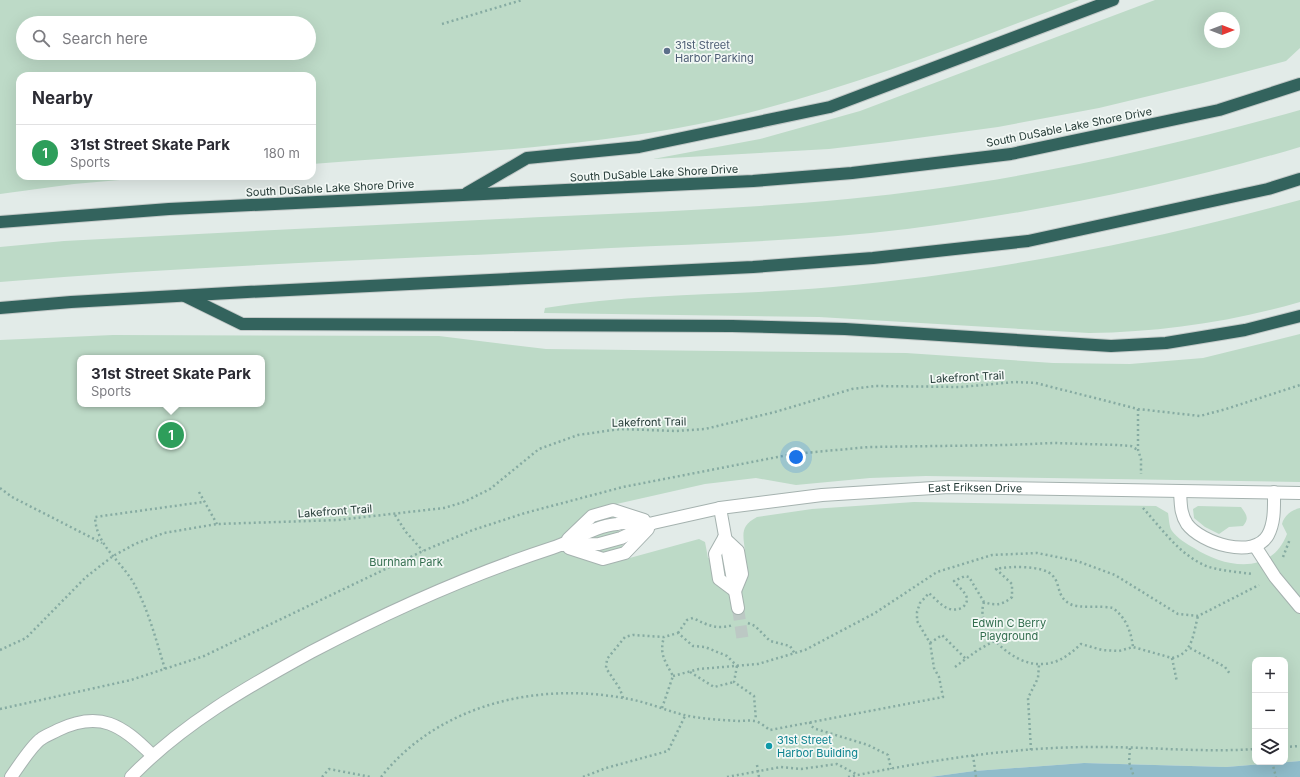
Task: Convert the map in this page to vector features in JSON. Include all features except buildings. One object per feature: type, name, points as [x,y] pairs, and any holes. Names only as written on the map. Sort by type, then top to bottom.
[{"type":"highway","points":[[464,195],[527,158],[639,147],[830,107],[1113,0]]},
{"type":"highway","name":"South DuSable Lake Shore Drive","points":[[0,222],[169,209],[807,177],[852,173],[1011,154],[1219,110],[1300,84]]},
{"type":"highway","points":[[0,308],[71,302],[753,268],[881,257],[1028,241],[1268,189],[1300,179]]},
{"type":"highway","points":[[184,296],[242,324],[732,326],[838,329],[1111,346],[1173,342],[1245,330],[1300,316]]},
{"type":"street","name":"East Eriksen Drive","points":[[131,777],[152,755],[202,717],[236,694],[363,625],[460,581],[562,545],[595,530],[617,524],[653,523],[720,508],[822,495],[942,488],[1300,493]]},
{"type":"street","points":[[1180,492],[1181,513],[1188,525],[1216,542],[1229,546],[1255,546],[1261,543],[1268,535],[1273,524],[1274,492]]},
{"type":"street","points":[[720,508],[724,538],[738,608]]},
{"type":"street","points":[[562,545],[603,559],[625,552],[653,523]]},
{"type":"street","points":[[1255,546],[1275,576],[1300,608]]},
{"type":"street","points":[[11,777],[41,739],[72,723],[92,720],[109,723],[132,735],[152,755]]},
{"type":"path","points":[[442,24],[522,0]]},
{"type":"path","name":"Lakefront Trail","points":[[0,650],[26,638],[86,577],[113,556],[164,533],[217,524],[338,520],[396,515],[444,508],[464,502],[490,489],[539,449],[578,435],[620,429],[676,431],[705,429],[775,412],[852,388],[875,386],[961,387],[1015,382],[1036,383],[1138,409],[1200,416],[1300,385]]},
{"type":"path","points":[[1138,409],[1138,450],[1141,460],[1140,473]]},
{"type":"path","points":[[0,488],[12,497],[102,543]]},
{"type":"path","points":[[199,492],[203,502],[217,524]]},
{"type":"path","points":[[165,669],[146,612],[133,582],[102,543],[96,528],[95,517],[203,502]]},
{"type":"path","points":[[396,515],[406,532],[423,551]]},
{"type":"path","points":[[673,676],[699,669],[758,664],[795,654],[817,645],[855,625],[937,572],[992,555],[1037,553],[1077,561],[1114,575],[1178,614],[1198,616],[1275,576]]},
{"type":"path","points":[[381,777],[390,765],[421,738],[455,718],[480,707],[509,699],[544,694],[573,693],[623,698],[662,708],[685,716],[738,721],[756,720],[770,730],[943,697],[939,677],[934,668],[930,643],[920,628],[917,612],[927,593],[950,610],[962,608],[967,601],[966,592],[954,580],[967,576],[984,602],[998,605],[1006,603],[1012,597],[1012,584],[996,569],[1019,567],[1038,568],[1048,571],[1054,576],[1059,593],[1071,605],[1084,607],[1104,606],[1113,608],[1126,621],[1132,638],[1132,647]]},
{"type":"path","points":[[984,602],[982,619],[996,640],[1012,655],[1039,665],[1053,663],[1069,655],[1081,644],[1102,650],[1120,651],[1132,647],[1172,658],[1178,657],[1190,648],[1198,616]]},
{"type":"path","points":[[623,698],[620,689],[606,668],[608,659],[626,637],[633,635],[664,637],[678,634],[687,620],[693,618],[711,627],[725,628],[736,624]]},
{"type":"path","points":[[746,623],[755,626],[770,641],[790,646],[795,654]]},
{"type":"path","points":[[678,634],[693,646],[705,647],[727,656],[737,666]]},
{"type":"path","points":[[930,643],[942,635],[966,659]]},
{"type":"path","points":[[662,708],[673,676],[661,654],[661,646],[664,637]]},
{"type":"path","points":[[955,667],[996,640]]},
{"type":"path","points":[[1190,648],[1225,667],[1230,674]]},
{"type":"path","points":[[1172,658],[1177,682]]},
{"type":"path","points":[[1031,750],[1028,698],[1038,678],[1039,665]]},
{"type":"path","points":[[734,682],[737,666]]},
{"type":"path","points":[[690,672],[714,687],[734,682],[754,696],[756,720]]},
{"type":"path","points":[[583,777],[606,768],[668,750],[685,716]]},
{"type":"path","points":[[810,722],[811,726],[816,729],[863,744],[888,755],[891,769]]},
{"type":"path","points":[[1288,747],[1300,746]]},
{"type":"path","points":[[848,777],[973,755],[1031,750],[1085,747],[1228,751],[1252,749]]},
{"type":"path","points":[[1130,748],[1130,765],[1134,777]]},
{"type":"path","points":[[973,755],[976,777]]},
{"type":"path","points":[[322,777],[328,769],[328,764]]},
{"type":"path","points":[[727,777],[781,767],[802,769],[837,764],[858,775]]},
{"type":"path","points":[[757,765],[760,777]]},
{"type":"path","points":[[1273,765],[1276,777]]},
{"type":"path","points":[[328,769],[371,777]]},
{"type":"green space","points":[[0,0],[1079,0],[891,70],[796,100],[699,124],[555,145],[316,164],[316,72],[16,72],[16,180],[120,180],[74,184],[0,194]]},
{"type":"green space","points":[[1155,0],[1300,0],[1300,48],[1286,61],[1203,83],[1099,108],[998,127],[829,149],[653,159],[760,139],[860,111]]},
{"type":"green space","points":[[1300,110],[1300,147],[1252,161],[1105,196],[1056,206],[907,229],[796,239],[153,271],[0,282],[0,247],[64,241],[656,212],[841,200],[979,182],[1118,156]]},
{"type":"green space","points":[[1300,200],[1300,302],[1248,315],[1195,325],[1142,331],[1089,333],[819,317],[544,313],[545,308],[617,299],[797,290],[893,281],[952,273],[1068,254],[1184,230]]},
{"type":"green space","name":"Burnham Park","points":[[1300,334],[1300,482],[926,476],[870,478],[796,485],[756,478],[705,484],[612,505],[626,559],[699,539],[705,542],[708,558],[745,551],[743,535],[745,527],[757,517],[812,509],[914,502],[1156,506],[1168,513],[1172,531],[1185,543],[1206,555],[1219,560],[1246,564],[1259,562],[1270,557],[1280,547],[1287,534],[1282,524],[1284,518],[1294,510],[1300,508],[1300,761],[1288,762],[1288,657],[1252,657],[1252,765],[1226,767],[1084,763],[974,771],[930,777],[0,777],[0,340],[113,335],[439,336],[546,349],[906,353],[1053,363],[1130,364],[1203,358]]},
{"type":"green space","points":[[1198,506],[1241,507],[1247,518],[1243,526],[1229,527],[1219,534],[1205,527],[1194,518],[1193,509]]},
{"type":"water","points":[[1300,761],[1300,777],[930,777],[974,771],[1084,763],[1226,767],[1252,765],[1288,765],[1288,762]]},
{"type":"tunnel","points":[[738,608],[743,642]]},
{"type":"place","name":"31st Street Harbor Parking","points":[[667,51]]},
{"type":"place","name":"31st Street Skate Park","points":[[171,435]]},
{"type":"place","name":"31st Street Harbor Building","points":[[769,746]]},
{"type":"park label","name":"Edwin C Berry Playground","points":[[1009,629]]}]
